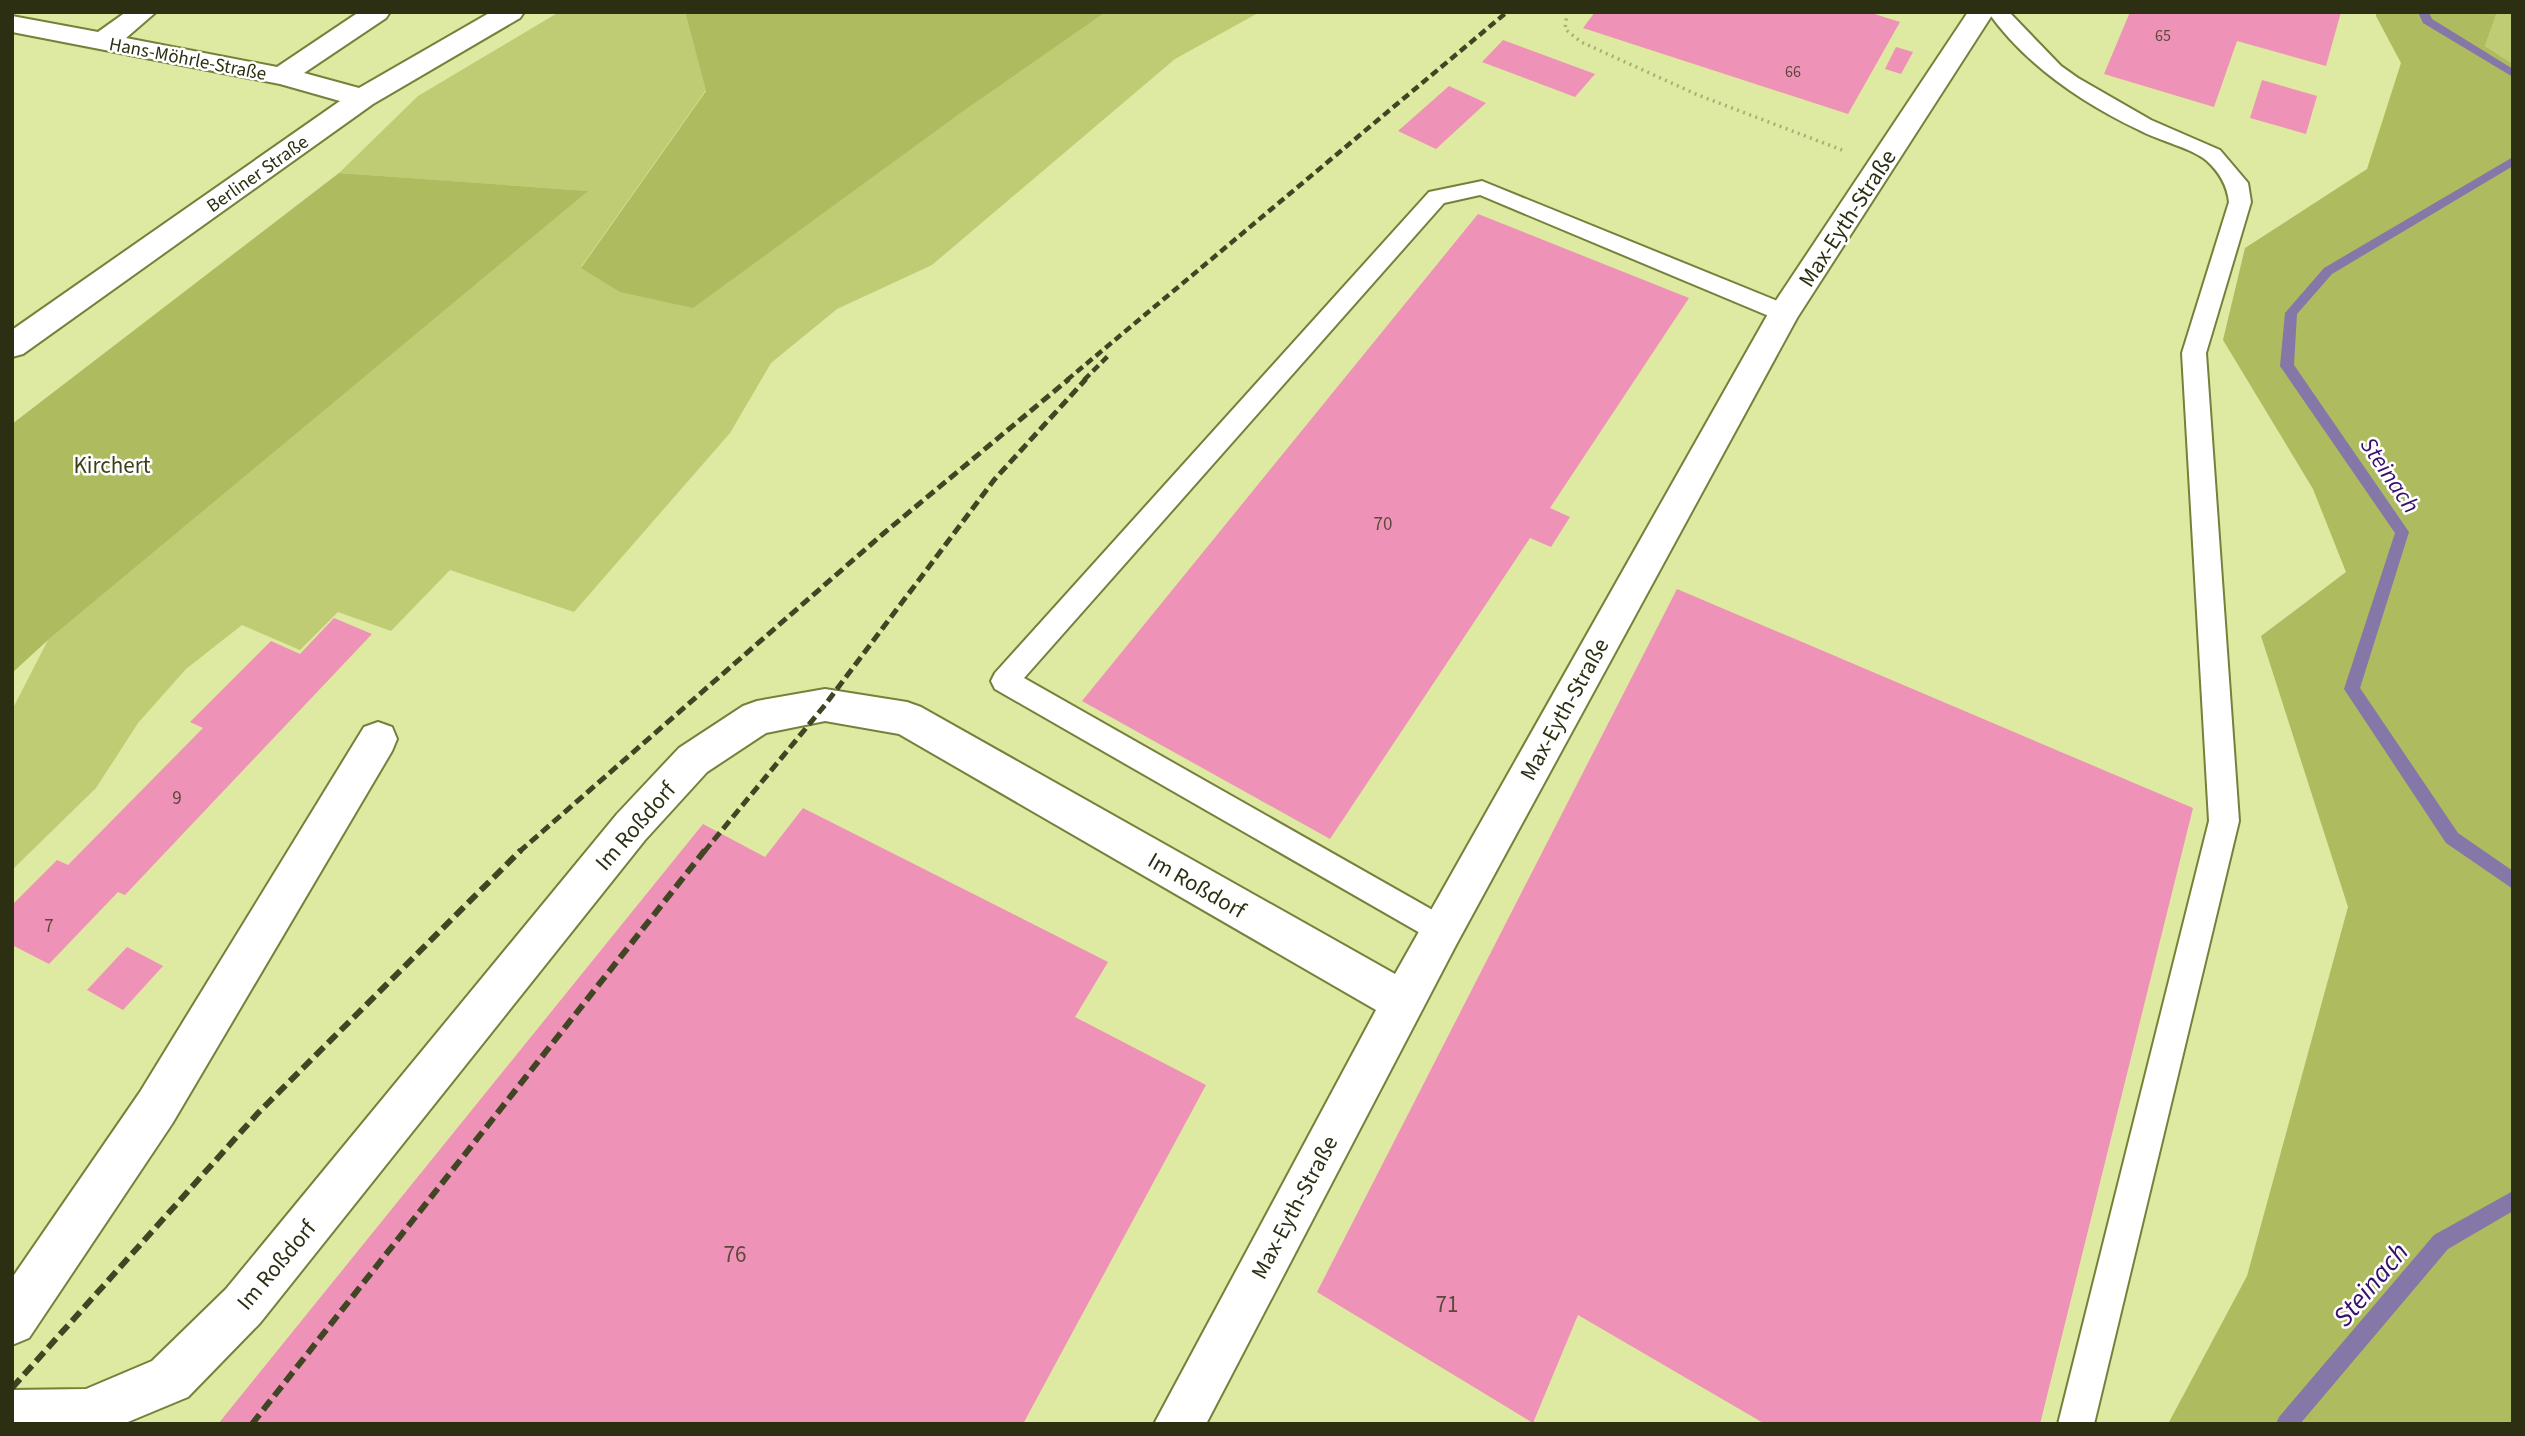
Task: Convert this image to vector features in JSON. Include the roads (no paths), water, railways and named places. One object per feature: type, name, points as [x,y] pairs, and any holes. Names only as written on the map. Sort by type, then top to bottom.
[{"type":"street","points":[[103,42],[142,12]]},
{"type":"street","points":[[282,76],[377,12]]},
{"type":"street","name":"Berliner Straße","points":[[12,346],[363,98],[511,12]]},
{"type":"street","name":"Max-Eyth-Straße","points":[[1179,1424],[1441,931],[1784,313],[1981,12]]},
{"type":"street","name":"Hans-Möhrle-Straße","points":[[12,24],[282,76],[363,98]]},
{"type":"street","name":"Im Roßdorf","points":[[12,1415],[86,1414],[170,1379],[243,1306],[631,827],[693,760],[757,718],[825,705],[907,719],[1403,1002]]},
{"type":"street","points":[[12,1321],[156,1108],[378,739]]},
{"type":"lane","points":[[1998,12],[2054,70],[2071,82],[2144,125],[2213,155],[2237,183],[2240,202],[2194,353],[2224,821],[2076,1424]]},
{"type":"lane","points":[[1441,931],[1005,681],[1437,197],[1482,188],[1784,313]]},
{"type":"waterway","name":"Steinach","points":[[2423,12],[2427,21],[2513,74]]},
{"type":"waterway","name":"Steinach","points":[[2513,161],[2328,271],[2291,313],[2287,366],[2402,532],[2352,689],[2452,838],[2513,881]]},
{"type":"waterway","name":"Steinach","points":[[2286,1424],[2441,1242],[2513,1200]]},
{"type":"railway","points":[[1067,380],[1507,12]]},
{"type":"railway","points":[[1084,380],[1109,355]]},
{"type":"railway","points":[[519,852],[884,533],[1069,379]]},
{"type":"railway","points":[[704,852],[825,705],[994,480],[1086,379]]},
{"type":"railway","points":[[252,1424],[705,850]]},
{"type":"railway","points":[[12,1388],[258,1113],[519,852]]},
{"type":"park label","name":"Kirchert","points":[[112,465]]}]
